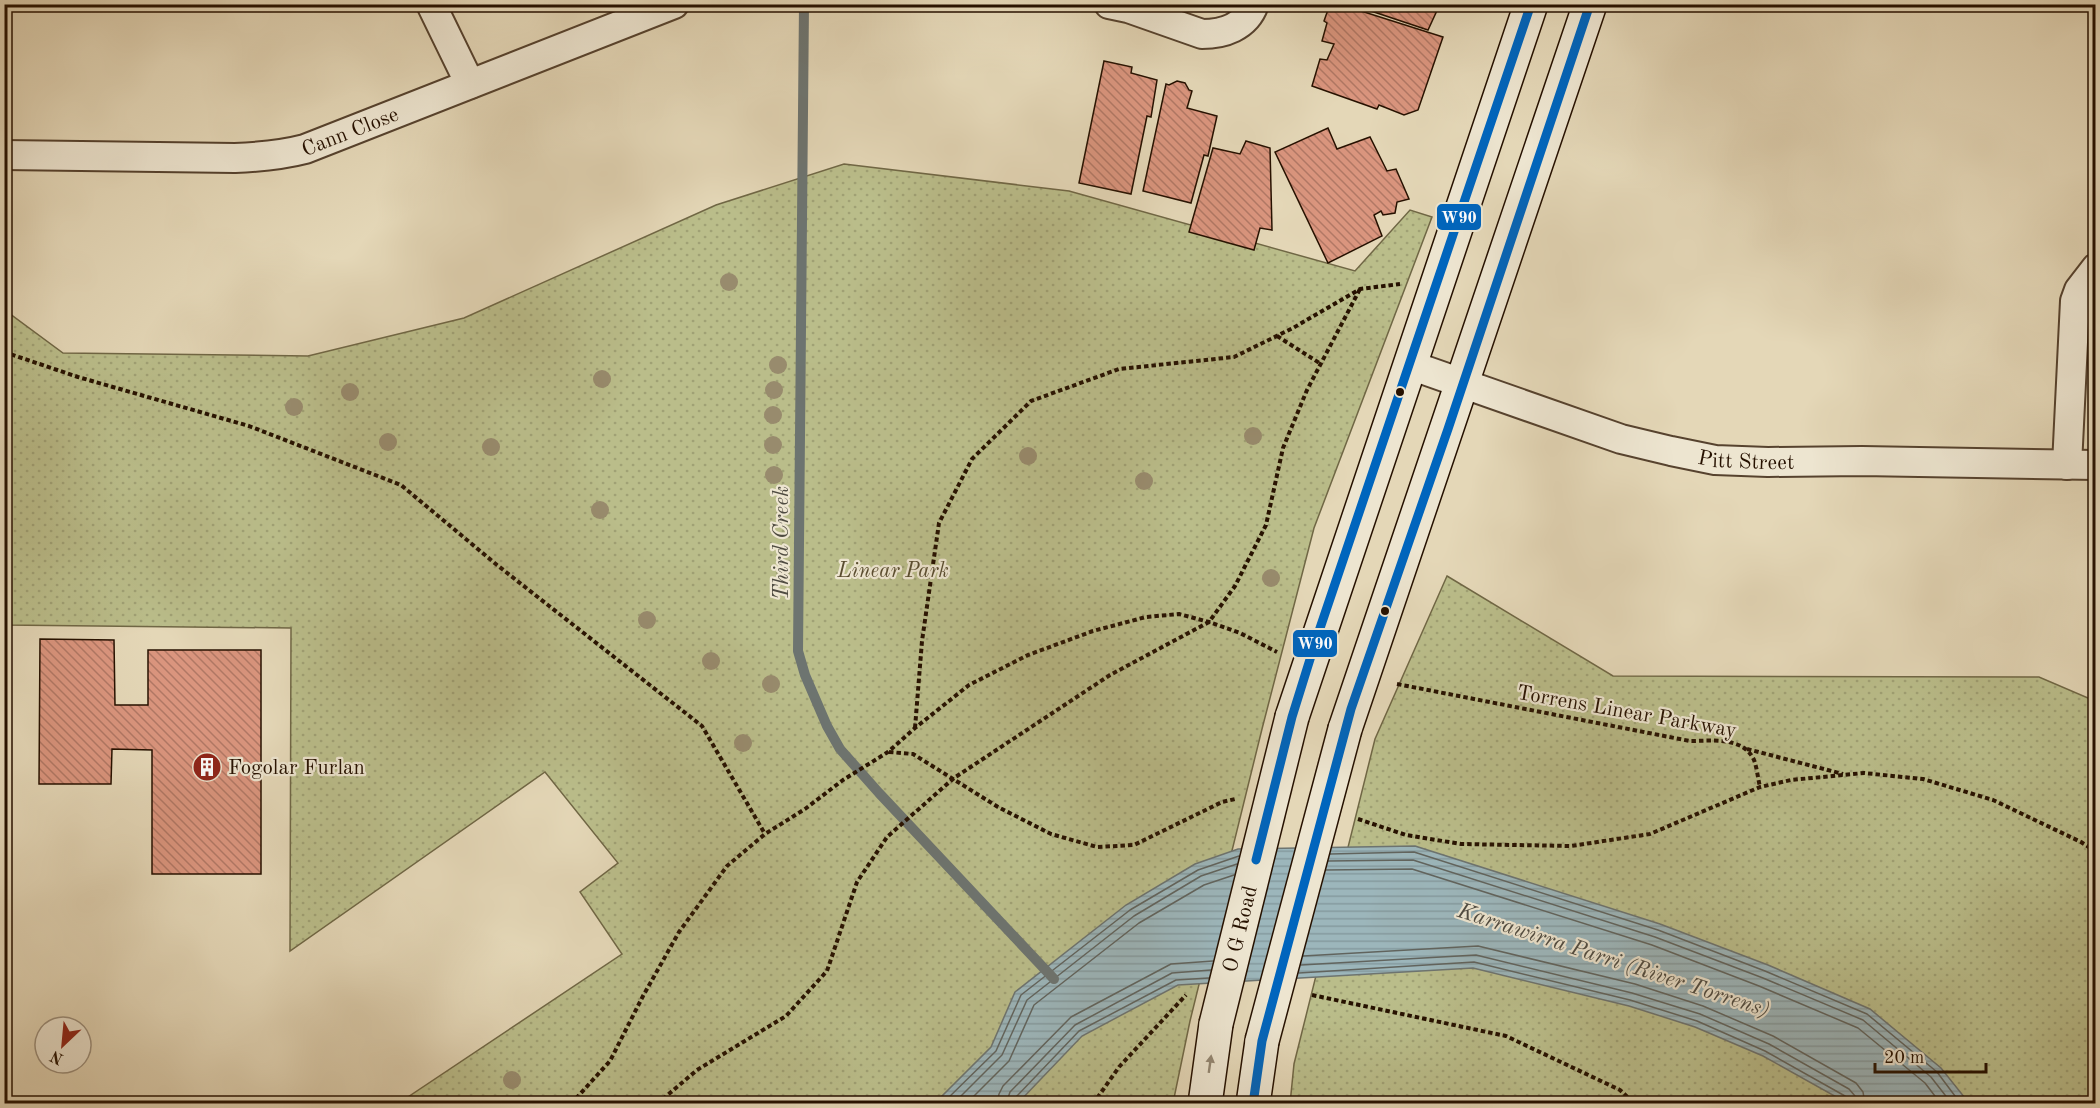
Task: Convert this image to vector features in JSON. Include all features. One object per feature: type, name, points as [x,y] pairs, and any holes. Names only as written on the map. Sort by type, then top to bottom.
[{"type":"main road","name":"O G Road","points":[[1205,1104],[1216,1024],[1292,717],[1531,4]]},
{"type":"main road","points":[[1253,1104],[1262,1041],[1345,729],[1590,4]]},
{"type":"street","points":[[431,4],[470,84]]},
{"type":"street","name":"Cann Close","points":[[4,155],[267,157],[306,149],[674,4]]},
{"type":"street","points":[[1109,4],[1208,34],[1226,32],[1240,24],[1252,10],[1254,4]]},
{"type":"street","points":[[2067,465],[2074,301],[2079,290],[2096,268]]},
{"type":"street","name":"Pitt Street","points":[[1410,365],[1621,439],[1715,460],[2096,465]]},
{"type":"path","points":[[915,728],[922,641],[939,523],[972,459],[1031,401],[1119,369],[1234,357],[1277,336],[1360,289],[1439,279]]},
{"type":"path","points":[[657,1104],[697,1070],[786,1016],[826,971],[857,882],[887,837],[954,778],[1110,675],[1209,622],[1235,586],[1266,525],[1283,448],[1306,390],[1360,289]]},
{"type":"path","points":[[1277,336],[1321,364]]},
{"type":"path","points":[[4,352],[78,377],[249,426],[401,485],[496,565],[702,726],[765,834]]},
{"type":"path","points":[[571,1104],[610,1061],[679,932],[727,866],[765,834],[888,752],[969,685],[1028,655],[1093,631],[1146,617],[1179,614],[1209,622],[1239,633],[1275,651],[1310,661]]},
{"type":"path","name":"Torrens Linear Parkway","points":[[1363,673],[1394,684],[1690,741],[1735,742],[1747,749],[1754,760],[1760,788],[1791,780],[1864,773],[1923,779],[1993,800],[2081,842],[2096,852]]},
{"type":"path","points":[[1747,749],[1847,775]]},
{"type":"path","points":[[1093,1104],[1119,1067],[1188,993]]},
{"type":"path","points":[[1310,995],[1506,1036],[1620,1090],[1635,1104]]},
{"type":"green space","name":"Linear Park","points":[[844,164],[1069,191],[1355,271],[1410,210],[1432,217],[1314,528],[1190,1021],[1173,1103],[399,1103],[622,954],[580,892],[618,863],[545,772],[290,951],[291,628],[5,625],[4,327],[10,314],[63,353],[308,356],[464,318],[716,205]]},
{"type":"green space","points":[[1447,576],[1613,676],[2039,677],[2095,701],[2095,1103],[1290,1104],[1294,1064],[1375,739]]},
{"type":"water","name":"Karrawirra Parri (River Torrens)","points":[[1415,846],[1660,924],[1768,965],[1870,1009],[1941,1068],[1969,1103],[1847,1103],[1763,1056],[1695,1027],[1629,1006],[1473,968],[1178,985],[1082,1036],[1018,1103],[934,1104],[991,1047],[1015,992],[1126,905],[1195,864],[1238,849]]},
{"type":"building","points":[[1330,4],[1339,4],[1443,37],[1418,110],[1404,115],[1379,105],[1377,109],[1312,86],[1320,59],[1327,60],[1334,44],[1322,41],[1327,23],[1324,21]]},
{"type":"building","points":[[1350,4],[1440,4],[1428,30]]},
{"type":"building","points":[[1104,61],[1132,67],[1131,73],[1157,80],[1151,117],[1147,116],[1131,194],[1079,183]]},
{"type":"building","points":[[1177,81],[1185,83],[1192,91],[1187,108],[1217,116],[1208,156],[1204,155],[1191,203],[1143,191],[1166,84]]},
{"type":"building","points":[[1328,128],[1337,149],[1370,137],[1387,171],[1396,169],[1409,199],[1397,202],[1395,213],[1383,215],[1381,211],[1374,215],[1382,236],[1328,263],[1275,152]]},
{"type":"building","points":[[1246,141],[1270,148],[1272,230],[1260,228],[1254,250],[1189,232],[1213,148],[1240,154]]},
{"type":"building","name":"Fogolar Furlan","points":[[40,639],[114,640],[115,705],[148,705],[148,650],[261,650],[261,874],[152,874],[152,750],[112,749],[111,784],[39,784]]},
{"type":"waterway","name":"Third Creek","points":[[804,4],[798,651],[805,675],[827,726],[840,749],[1054,979]]},
{"type":"transit line","name":"W90","points":[[1256,860],[1292,717],[1316,640],[1531,4]]},
{"type":"transit line","name":"W90","points":[[1253,1104],[1262,1041],[1351,709],[1448,429],[1590,4]]},
{"type":"place","name":"Fogolar Furlan","points":[[207,767]]}]
